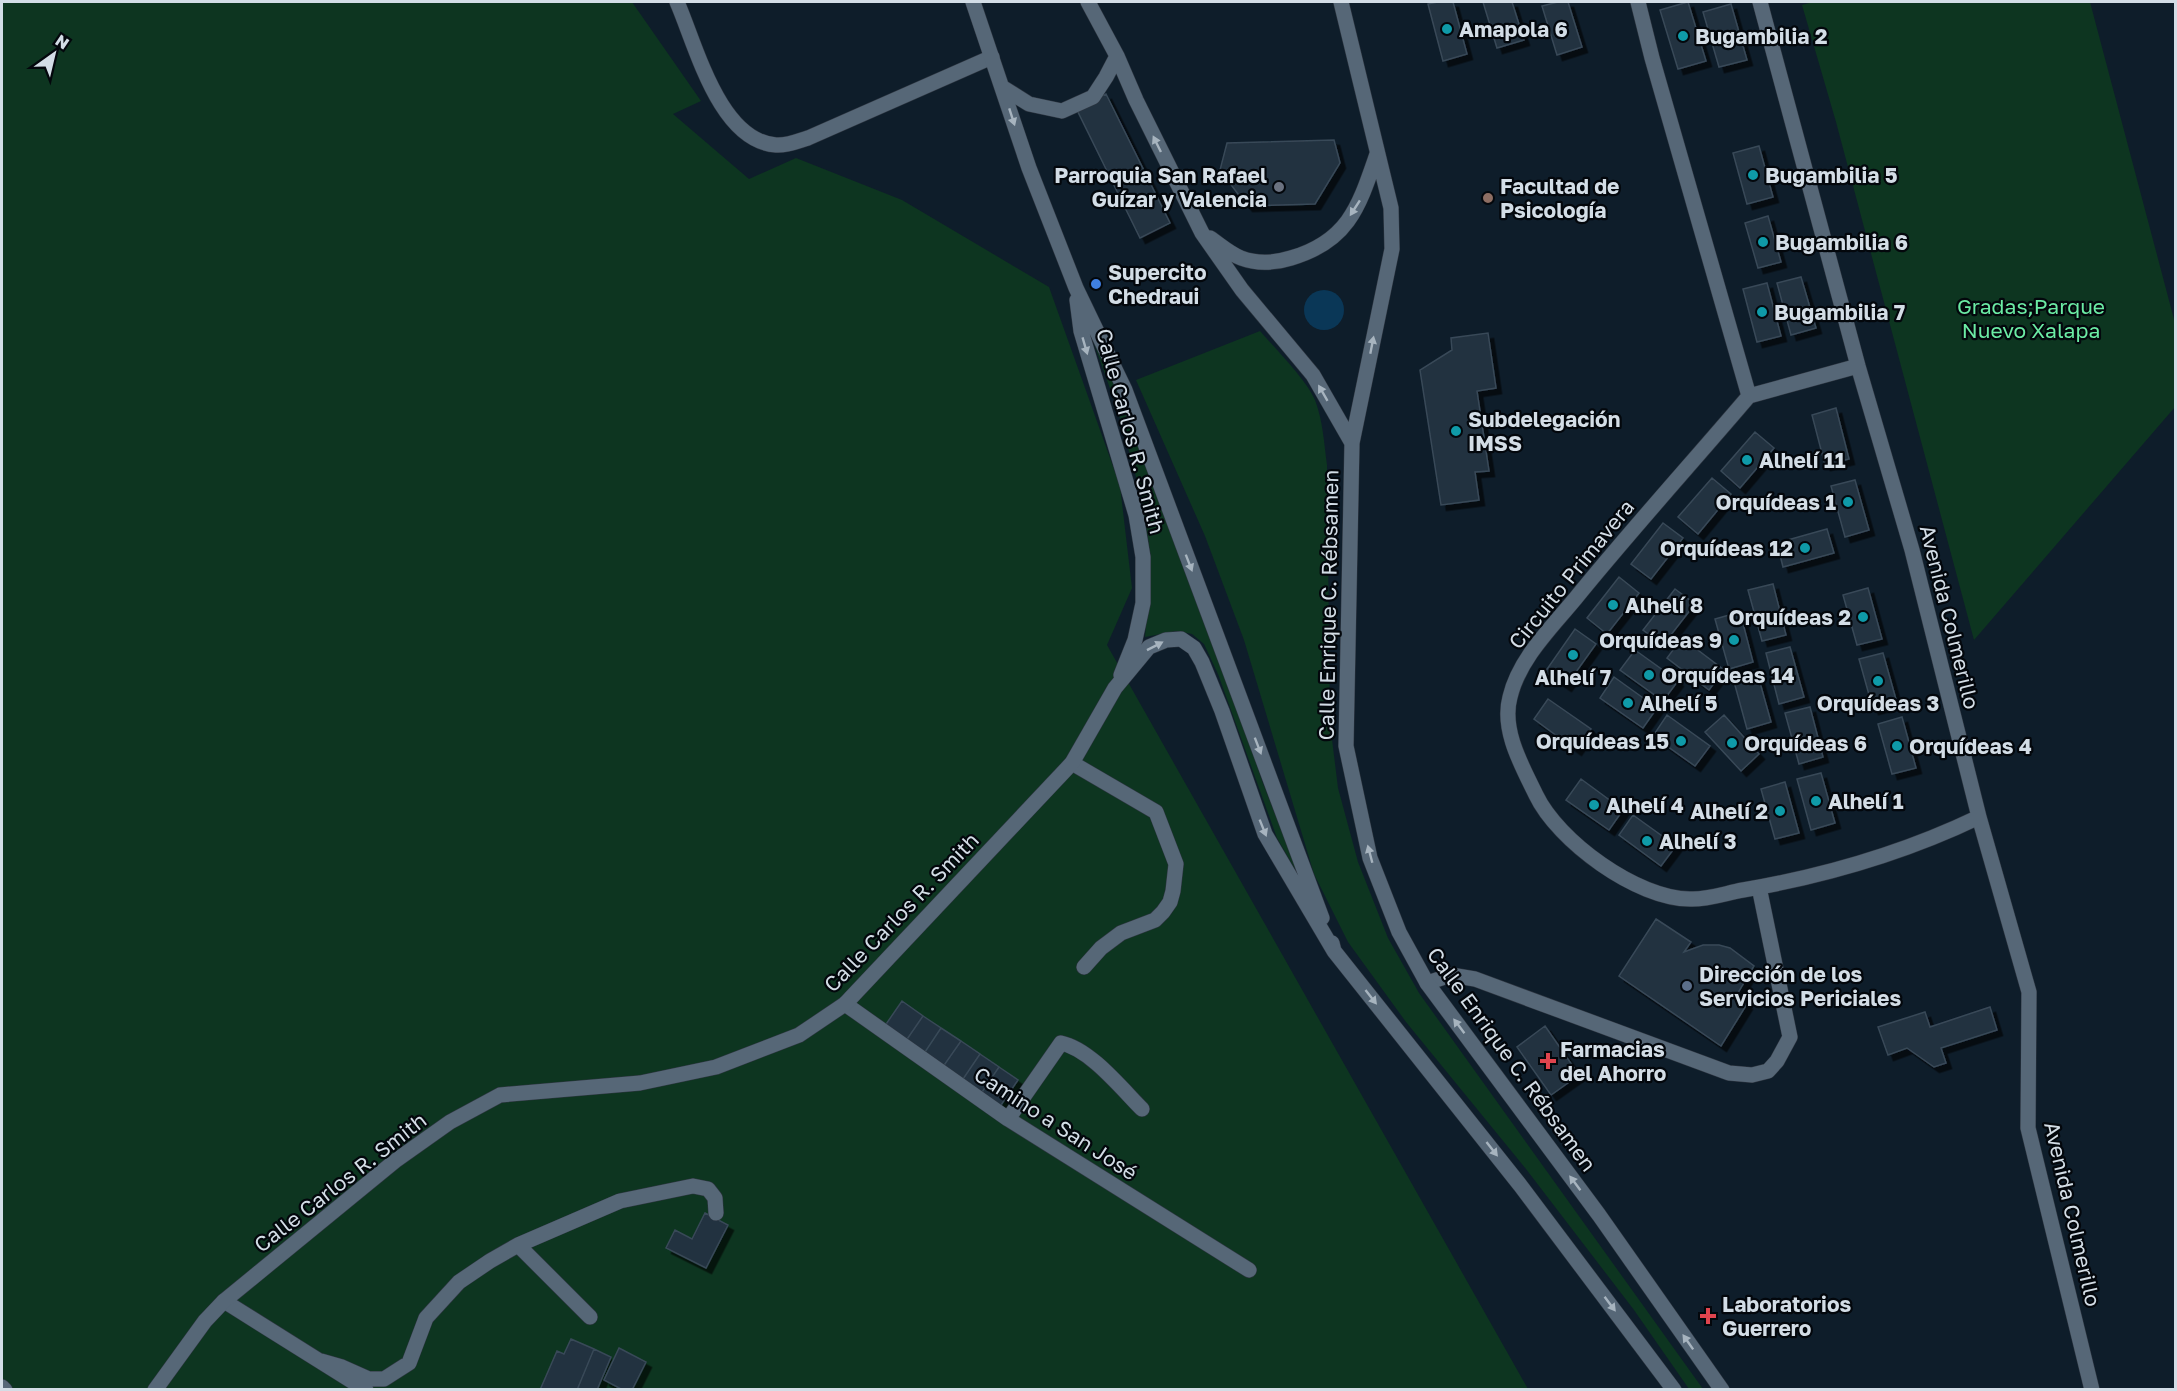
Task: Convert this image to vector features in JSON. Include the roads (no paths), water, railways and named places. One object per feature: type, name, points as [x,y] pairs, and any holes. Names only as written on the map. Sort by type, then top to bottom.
[{"type":"street","points":[[677,2],[697,56],[729,117],[746,133],[776,145],[808,138],[992,57]]},
{"type":"street","points":[[973,2],[1029,168],[1076,288],[1125,390],[1335,951],[1520,1185],[1674,1389]]},
{"type":"street","name":"Calle Enrique C. Rébsamen","points":[[1088,2],[1117,56],[1202,233],[1242,290],[1313,375],[1352,443],[1346,746],[1370,858],[1399,932],[1427,983],[1599,1215],[1722,1389]]},
{"type":"street","points":[[1341,2],[1391,208],[1392,249],[1352,443]]},
{"type":"street","points":[[1638,2],[1749,396],[1858,366]]},
{"type":"street","name":"Avenida Colmerillo","points":[[1760,2],[1858,366],[1912,550],[1979,817],[2029,992],[2028,1128],[2092,1389]]},
{"type":"street","points":[[1002,87],[1029,104],[1062,111],[1093,97],[1117,56]]},
{"type":"street","points":[[1202,233],[1240,258],[1258,262],[1276,262],[1308,253],[1338,234],[1361,200],[1377,154]]},
{"type":"street","name":"Calle Carlos R. Smith","points":[[155,1389],[224,1300],[395,1161],[450,1122],[500,1095],[640,1083],[716,1067],[799,1035],[845,1004],[1072,763],[1115,688],[1134,640],[1143,603],[1143,557],[1136,515],[1081,332],[1076,288]]},
{"type":"street","name":"Circuito Primavera","points":[[1749,396],[1591,579],[1520,669],[1509,698],[1509,728],[1522,767],[1544,811],[1576,845],[1619,876],[1653,893],[1690,900],[1857,865],[1935,838],[1979,817]]},
{"type":"street","name":"Calle Carlos R. Smith","points":[[1115,688],[1149,647],[1166,640],[1181,639],[1194,648],[1222,711],[1265,834],[1335,951]]},
{"type":"street","points":[[1072,763],[1156,812],[1176,864],[1173,891],[1170,902],[1163,912],[1149,923],[1121,933],[1101,948],[1084,967]]},
{"type":"street","points":[[1427,983],[1451,975],[1475,979],[1729,1073],[1752,1075],[1768,1071],[1777,1061],[1790,1037],[1760,887]]},
{"type":"street","name":"Camino a San José","points":[[845,1004],[1008,1119],[1249,1270]]},
{"type":"street","points":[[1008,1119],[1061,1043],[1072,1046],[1099,1066],[1142,1109]]},
{"type":"street","points":[[321,1361],[342,1366],[369,1379],[384,1379],[399,1371],[409,1363],[426,1318],[459,1282],[518,1245],[620,1201],[693,1186],[708,1189],[715,1198],[716,1213]]},
{"type":"street","points":[[518,1245],[590,1317]]},
{"type":"street","points":[[224,1300],[366,1389]]},
{"type":"water","points":[[1324,290],[1332,291],[1338,296],[1343,302],[1343,318],[1338,324],[1332,329],[1324,330],[1316,329],[1310,324],[1305,318],[1304,310],[1305,302],[1310,296],[1316,291]]},
{"type":"place","name":"Amapola 6","points":[[1447,29]]},
{"type":"place","name":"Bugambilia 2","points":[[1683,36]]},
{"type":"place","name":"Bugambilia 5","points":[[1753,175]]},
{"type":"place","name":"Parroquia San Rafael Guízar y Valencia","points":[[1279,187]]},
{"type":"place","name":"Facultad de Psicología","points":[[1488,198]]},
{"type":"place","name":"Bugambilia 6","points":[[1763,242]]},
{"type":"place","name":"Supercito Chedraui","points":[[1096,284]]},
{"type":"place","name":"Bugambilia 7","points":[[1762,312]]},
{"type":"place","name":"Subdelegación IMSS","points":[[1456,431]]},
{"type":"place","name":"Alhelí 11","points":[[1747,460]]},
{"type":"place","name":"Orquídeas 1","points":[[1848,502]]},
{"type":"place","name":"Orquídeas 12","points":[[1805,548]]},
{"type":"place","name":"Alhelí 8","points":[[1613,605]]},
{"type":"place","name":"Orquídeas 2","points":[[1863,617]]},
{"type":"place","name":"Orquídeas 9","points":[[1734,640]]},
{"type":"place","name":"Alhelí 7","points":[[1573,655]]},
{"type":"place","name":"Orquídeas 14","points":[[1649,675]]},
{"type":"place","name":"Orquídeas 3","points":[[1878,681]]},
{"type":"place","name":"Alhelí 5","points":[[1628,703]]},
{"type":"place","name":"Orquídeas 15","points":[[1681,741]]},
{"type":"place","name":"Orquídeas 6","points":[[1732,743]]},
{"type":"place","name":"Orquídeas 4","points":[[1897,746]]},
{"type":"place","name":"Alhelí 1","points":[[1816,801]]},
{"type":"place","name":"Alhelí 4","points":[[1594,805]]},
{"type":"place","name":"Alhelí 2","points":[[1780,811]]},
{"type":"place","name":"Alhelí 3","points":[[1647,841]]},
{"type":"place","name":"Dirección de los Servicios Periciales","points":[[1687,986]]},
{"type":"place","name":"Farmacias del Ahorro","points":[[1548,1061]]},
{"type":"place","name":"Laboratorios Guerrero","points":[[1708,1316]]},
{"type":"park label","name":"Gradas;Parque Nuevo Xalapa","points":[[2031,318]]}]
